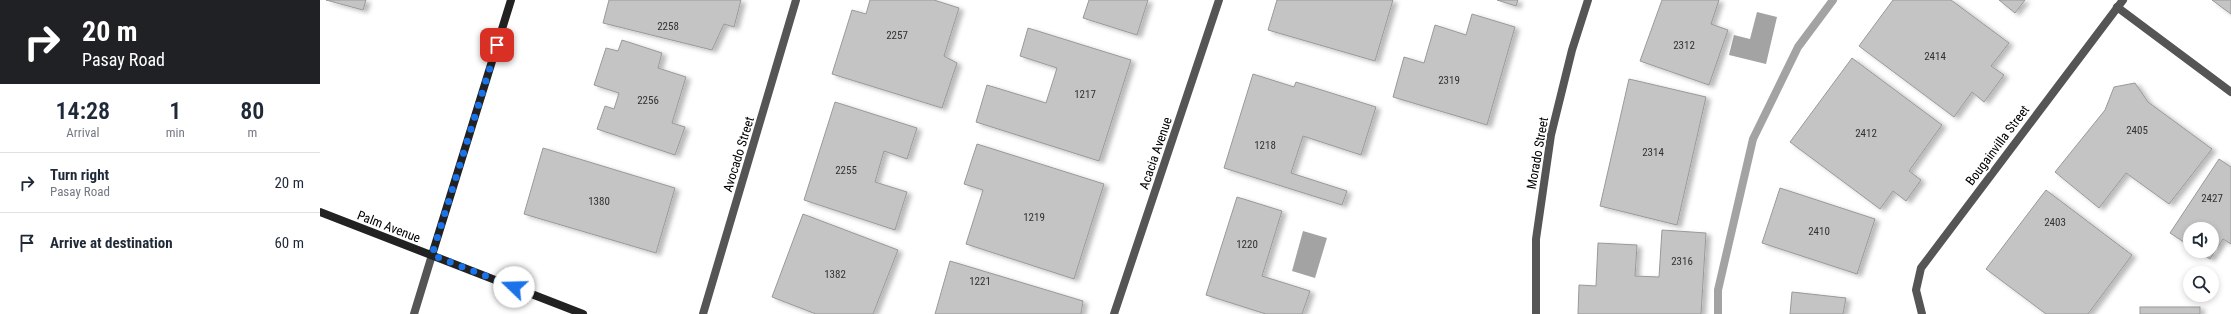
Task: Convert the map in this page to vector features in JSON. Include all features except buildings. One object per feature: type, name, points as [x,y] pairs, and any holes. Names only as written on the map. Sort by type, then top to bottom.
[{"type":"street","points":[[414,314],[511,0]]},
{"type":"street","name":"Avocado Street","points":[[703,314],[796,0]]},
{"type":"street","name":"Acacia Avenue","points":[[1114,314],[1219,0]]},
{"type":"street","name":"Morado Street","points":[[1536,314],[1536,239],[1551,135],[1572,50],[1588,0]]},
{"type":"street","name":"Bougainvilla Street","points":[[1922,314],[1916,290],[1921,268],[2123,0]]},
{"type":"street","points":[[2117,7],[2231,92]]},
{"type":"street","name":"Palm Avenue","points":[[320,212],[583,314]]},
{"type":"shaded area","points":[[1757,12],[1777,17],[1766,64],[1729,55],[1734,35],[1750,39]]},
{"type":"shaded area","points":[[1303,231],[1327,238],[1315,278],[1292,271]]},
{"type":"waterway","points":[[1718,314],[1718,290],[1753,139],[1798,47],[1833,0]]},
{"type":"route","points":[[497,45],[432,255],[514,287]]}]
